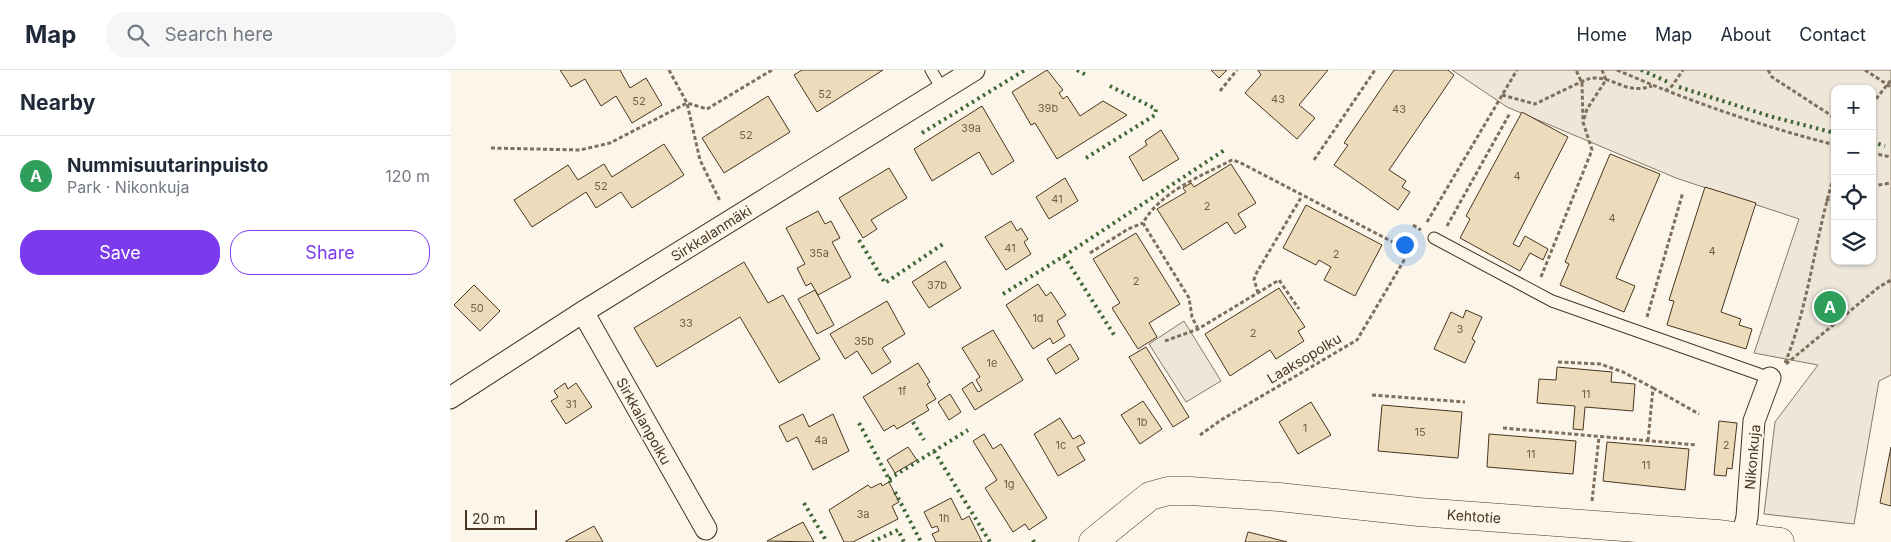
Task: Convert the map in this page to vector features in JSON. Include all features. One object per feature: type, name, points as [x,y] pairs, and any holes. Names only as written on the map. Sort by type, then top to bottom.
[{"type":"street","name":"Sirkkalanmäki","points":[[450,398],[583,312],[974,70]]},
{"type":"street","name":"Sirkkalanpolku","points":[[583,312],[706,529]]},
{"type":"street","name":"Nikonkuja","points":[[1725,538],[1747,517],[1754,420],[1777,372]]},
{"type":"street","name":"Kehtotie","points":[[1093,542],[1144,499],[1168,491],[1280,497],[1419,512],[1780,542]]},
{"type":"lane","points":[[931,70],[942,89]]},
{"type":"lane","points":[[1437,239],[1552,301],[1641,333],[1777,372]]},
{"type":"path","points":[[668,70],[687,103],[700,160],[731,221]]},
{"type":"path","points":[[491,148],[580,150],[610,143],[687,103],[707,109],[772,70]]},
{"type":"path","points":[[1220,91],[1237,70]]},
{"type":"path","points":[[1314,160],[1375,70]]},
{"type":"path","name":"Laaksopolku","points":[[1200,435],[1221,420],[1357,340],[1517,70]]},
{"type":"path","points":[[1535,292],[1592,150],[1584,122],[1582,83],[1576,70]]},
{"type":"path","points":[[1602,70],[1606,80]]},
{"type":"path","points":[[1618,70],[1665,91],[1831,144]]},
{"type":"path","points":[[1665,91],[1672,86],[1683,70]]},
{"type":"path","points":[[1768,70],[1772,77],[1831,115]]},
{"type":"path","points":[[1865,70],[1889,86]]},
{"type":"path","points":[[1502,95],[1536,104],[1590,78],[1606,80],[1638,90],[1653,86]]},
{"type":"path","points":[[1584,122],[1587,109],[1606,80]]},
{"type":"path","points":[[1876,100],[1889,86],[1891,80]]},
{"type":"path","points":[[1437,239],[1510,113]]},
{"type":"path","points":[[1876,154],[1891,157]]},
{"type":"path","points":[[1090,253],[1128,228],[1143,223],[1149,212],[1165,199],[1232,160],[1410,251]]},
{"type":"path","points":[[1777,372],[1796,335],[1825,202],[1834,175]]},
{"type":"path","points":[[1876,185],[1891,183]]},
{"type":"path","points":[[1641,333],[1654,301],[1683,192]]},
{"type":"path","points":[[1258,293],[1254,279],[1257,272],[1302,196]]},
{"type":"path","points":[[1825,202],[1831,198]]},
{"type":"path","points":[[1143,223],[1189,298],[1192,317],[1198,329]]},
{"type":"path","points":[[1164,341],[1198,329],[1279,280],[1299,309]]},
{"type":"path","points":[[1777,372],[1879,287],[1891,280]]},
{"type":"path","points":[[1558,362],[1600,364],[1623,372],[1699,414]]},
{"type":"path","points":[[1648,441],[1653,388]]},
{"type":"path","points":[[1372,395],[1464,402]]},
{"type":"path","points":[[1502,428],[1697,445]]},
{"type":"path","points":[[1591,510],[1600,437]]},
{"type":"shaded area","points":[[1452,70],[1891,70],[1891,375],[1879,381],[1854,524],[1764,514],[1775,422],[1818,365],[1754,353],[1799,219],[1676,178],[1507,107]]},
{"type":"shaded area","points":[[1184,321],[1221,381],[1186,402],[1149,344]]},
{"type":"building","points":[[560,70],[620,70],[630,88],[646,78],[662,105],[632,123],[616,96],[601,106],[585,79],[571,87]]},
{"type":"building","points":[[802,70],[883,70],[817,112],[794,75]]},
{"type":"building","points":[[1047,70],[1063,90],[1059,93],[1063,99],[1067,96],[1080,116],[1103,101],[1127,115],[1057,159],[1035,123],[1031,125],[1012,92]]},
{"type":"building","points":[[1211,70],[1227,70],[1219,78]]},
{"type":"building","points":[[1258,70],[1328,70],[1299,105],[1315,118],[1297,139],[1245,93],[1261,75]]},
{"type":"building","points":[[1394,70],[1448,70],[1454,75],[1389,170],[1406,181],[1402,187],[1410,192],[1398,210],[1334,165],[1348,145],[1344,143]]},
{"type":"building","points":[[768,96],[790,132],[724,173],[702,138]]},
{"type":"building","points":[[982,106],[1014,161],[992,175],[979,152],[932,181],[914,149]]},
{"type":"building","points":[[1522,112],[1568,137],[1513,244],[1519,247],[1525,236],[1548,249],[1543,260],[1530,253],[1520,271],[1460,238],[1470,219],[1466,216]]},
{"type":"building","points":[[1161,130],[1179,159],[1143,181],[1129,157],[1147,145],[1145,141]]},
{"type":"building","points":[[664,144],[684,175],[632,208],[621,192],[596,208],[586,192],[532,227],[514,200],[568,165],[578,180],[604,164],[612,177]]},
{"type":"building","points":[[1610,154],[1660,174],[1616,278],[1635,286],[1624,312],[1560,285],[1569,264],[1565,262]]},
{"type":"building","points":[[1231,164],[1256,203],[1238,214],[1246,227],[1235,234],[1227,222],[1183,250],[1157,209],[1186,192],[1183,188],[1191,183],[1194,187]]},
{"type":"building","points":[[889,168],[907,198],[871,220],[877,229],[863,238],[839,198]]},
{"type":"building","points":[[1065,178],[1078,201],[1049,219],[1036,197]]},
{"type":"building","points":[[1705,187],[1756,203],[1721,312],[1741,319],[1739,325],[1752,329],[1746,349],[1667,325],[1674,301],[1669,300]]},
{"type":"building","points":[[1306,205],[1382,245],[1355,296],[1324,280],[1331,267],[1319,260],[1316,265],[1283,248]]},
{"type":"building","points":[[818,211],[825,224],[831,221],[840,238],[832,242],[851,277],[818,295],[811,283],[806,286],[797,268],[805,264],[786,228]]},
{"type":"building","points":[[1011,221],[1017,231],[1021,228],[1028,239],[1024,242],[1031,254],[1006,270],[985,237]]},
{"type":"building","points":[[1136,233],[1180,304],[1149,323],[1157,337],[1138,349],[1112,308],[1120,303],[1093,259]]},
{"type":"building","points":[[945,261],[961,288],[929,308],[912,282]]},
{"type":"building","points":[[744,262],[768,303],[783,295],[820,359],[779,383],[740,317],[657,367],[634,328]]},
{"type":"building","points":[[1038,284],[1046,296],[1051,292],[1066,315],[1057,321],[1065,336],[1053,344],[1050,338],[1033,349],[1006,305]]},
{"type":"building","points":[[474,285],[500,311],[480,331],[454,305]]},
{"type":"building","points":[[1279,288],[1305,327],[1298,331],[1304,341],[1276,359],[1270,350],[1230,376],[1205,334]]},
{"type":"building","points":[[815,290],[834,325],[817,334],[798,299]]},
{"type":"building","points":[[887,301],[905,334],[882,348],[891,362],[872,374],[857,351],[845,359],[830,334]]},
{"type":"building","points":[[1466,310],[1482,317],[1472,339],[1475,341],[1465,363],[1434,349],[1451,312],[1463,318]]},
{"type":"building","points":[[993,330],[1023,380],[975,410],[962,389],[972,382],[978,392],[982,390],[976,380],[980,377],[962,348]]},
{"type":"building","points":[[1070,344],[1079,359],[1056,374],[1047,359]]},
{"type":"building","points":[[1146,347],[1189,417],[1173,427],[1129,357]]},
{"type":"building","points":[[918,363],[930,382],[927,384],[936,399],[926,405],[929,410],[897,429],[894,425],[884,431],[863,397]]},
{"type":"building","points":[[1557,367],[1612,372],[1611,382],[1635,384],[1633,411],[1585,407],[1583,430],[1573,429],[1575,406],[1537,403],[1539,379],[1556,380]]},
{"type":"building","points":[[565,383],[568,389],[576,383],[592,407],[566,424],[551,401],[558,397],[554,391]]},
{"type":"building","points":[[950,394],[961,412],[949,420],[938,402]]},
{"type":"building","points":[[1143,401],[1162,429],[1140,444],[1121,415]]},
{"type":"building","points":[[1311,402],[1331,435],[1298,454],[1279,422]]},
{"type":"building","points":[[1382,405],[1462,412],[1458,458],[1378,451]]},
{"type":"building","points":[[803,414],[809,427],[833,414],[849,451],[813,470],[797,437],[787,442],[779,426]]},
{"type":"building","points":[[1060,418],[1073,439],[1080,435],[1085,443],[1077,447],[1085,460],[1058,476],[1034,434]]},
{"type":"building","points":[[1719,421],[1737,423],[1732,469],[1727,468],[1726,476],[1714,475]]},
{"type":"building","points":[[984,434],[993,449],[1001,444],[1047,518],[1029,530],[1025,524],[1013,532],[985,488],[997,480],[973,441]]},
{"type":"building","points":[[1489,434],[1576,441],[1573,474],[1487,467]]},
{"type":"building","points":[[1607,442],[1689,449],[1685,490],[1603,481]]},
{"type":"building","points":[[908,447],[917,460],[895,473],[887,460]]},
{"type":"building","points":[[1891,447],[1891,506],[1880,503]]},
{"type":"building","points":[[889,482],[899,502],[892,506],[898,519],[853,542],[844,542],[829,510],[868,485],[871,488],[881,483],[882,486]]},
{"type":"building","points":[[951,498],[962,520],[969,516],[982,542],[936,542],[932,534],[939,531],[937,526],[932,528],[924,512]]},
{"type":"building","points":[[803,522],[814,542],[767,541]]},
{"type":"building","points":[[594,526],[603,542],[566,542],[566,541]]},
{"type":"building","points":[[1248,532],[1264,536],[1287,542],[1245,542]]},
{"type":"hedge","points":[[922,133],[1025,70]]},
{"type":"hedge","points":[[1077,70],[1086,75]]},
{"type":"hedge","points":[[1641,70],[1668,82]]},
{"type":"hedge","points":[[1086,158],[1155,115],[1156,109],[1108,85]]},
{"type":"hedge","points":[[1679,87],[1769,116],[1831,132]]},
{"type":"hedge","points":[[1876,143],[1885,146]]},
{"type":"hedge","points":[[1064,256],[1226,149]]},
{"type":"hedge","points":[[859,240],[885,283],[943,244]]},
{"type":"hedge","points":[[1003,294],[1064,256],[1116,338]]},
{"type":"hedge","points":[[913,422],[924,440]]},
{"type":"hedge","points":[[859,423],[892,485]]},
{"type":"hedge","points":[[889,479],[968,430]]},
{"type":"hedge","points":[[934,451],[990,542]]},
{"type":"hedge","points":[[895,492],[921,542]]},
{"type":"hedge","points":[[804,503],[827,542]]},
{"type":"hedge","points":[[872,542],[898,530],[904,542]]},
{"type":"place","name":"Nummisuutarinpuisto","points":[[1830,307]]}]
